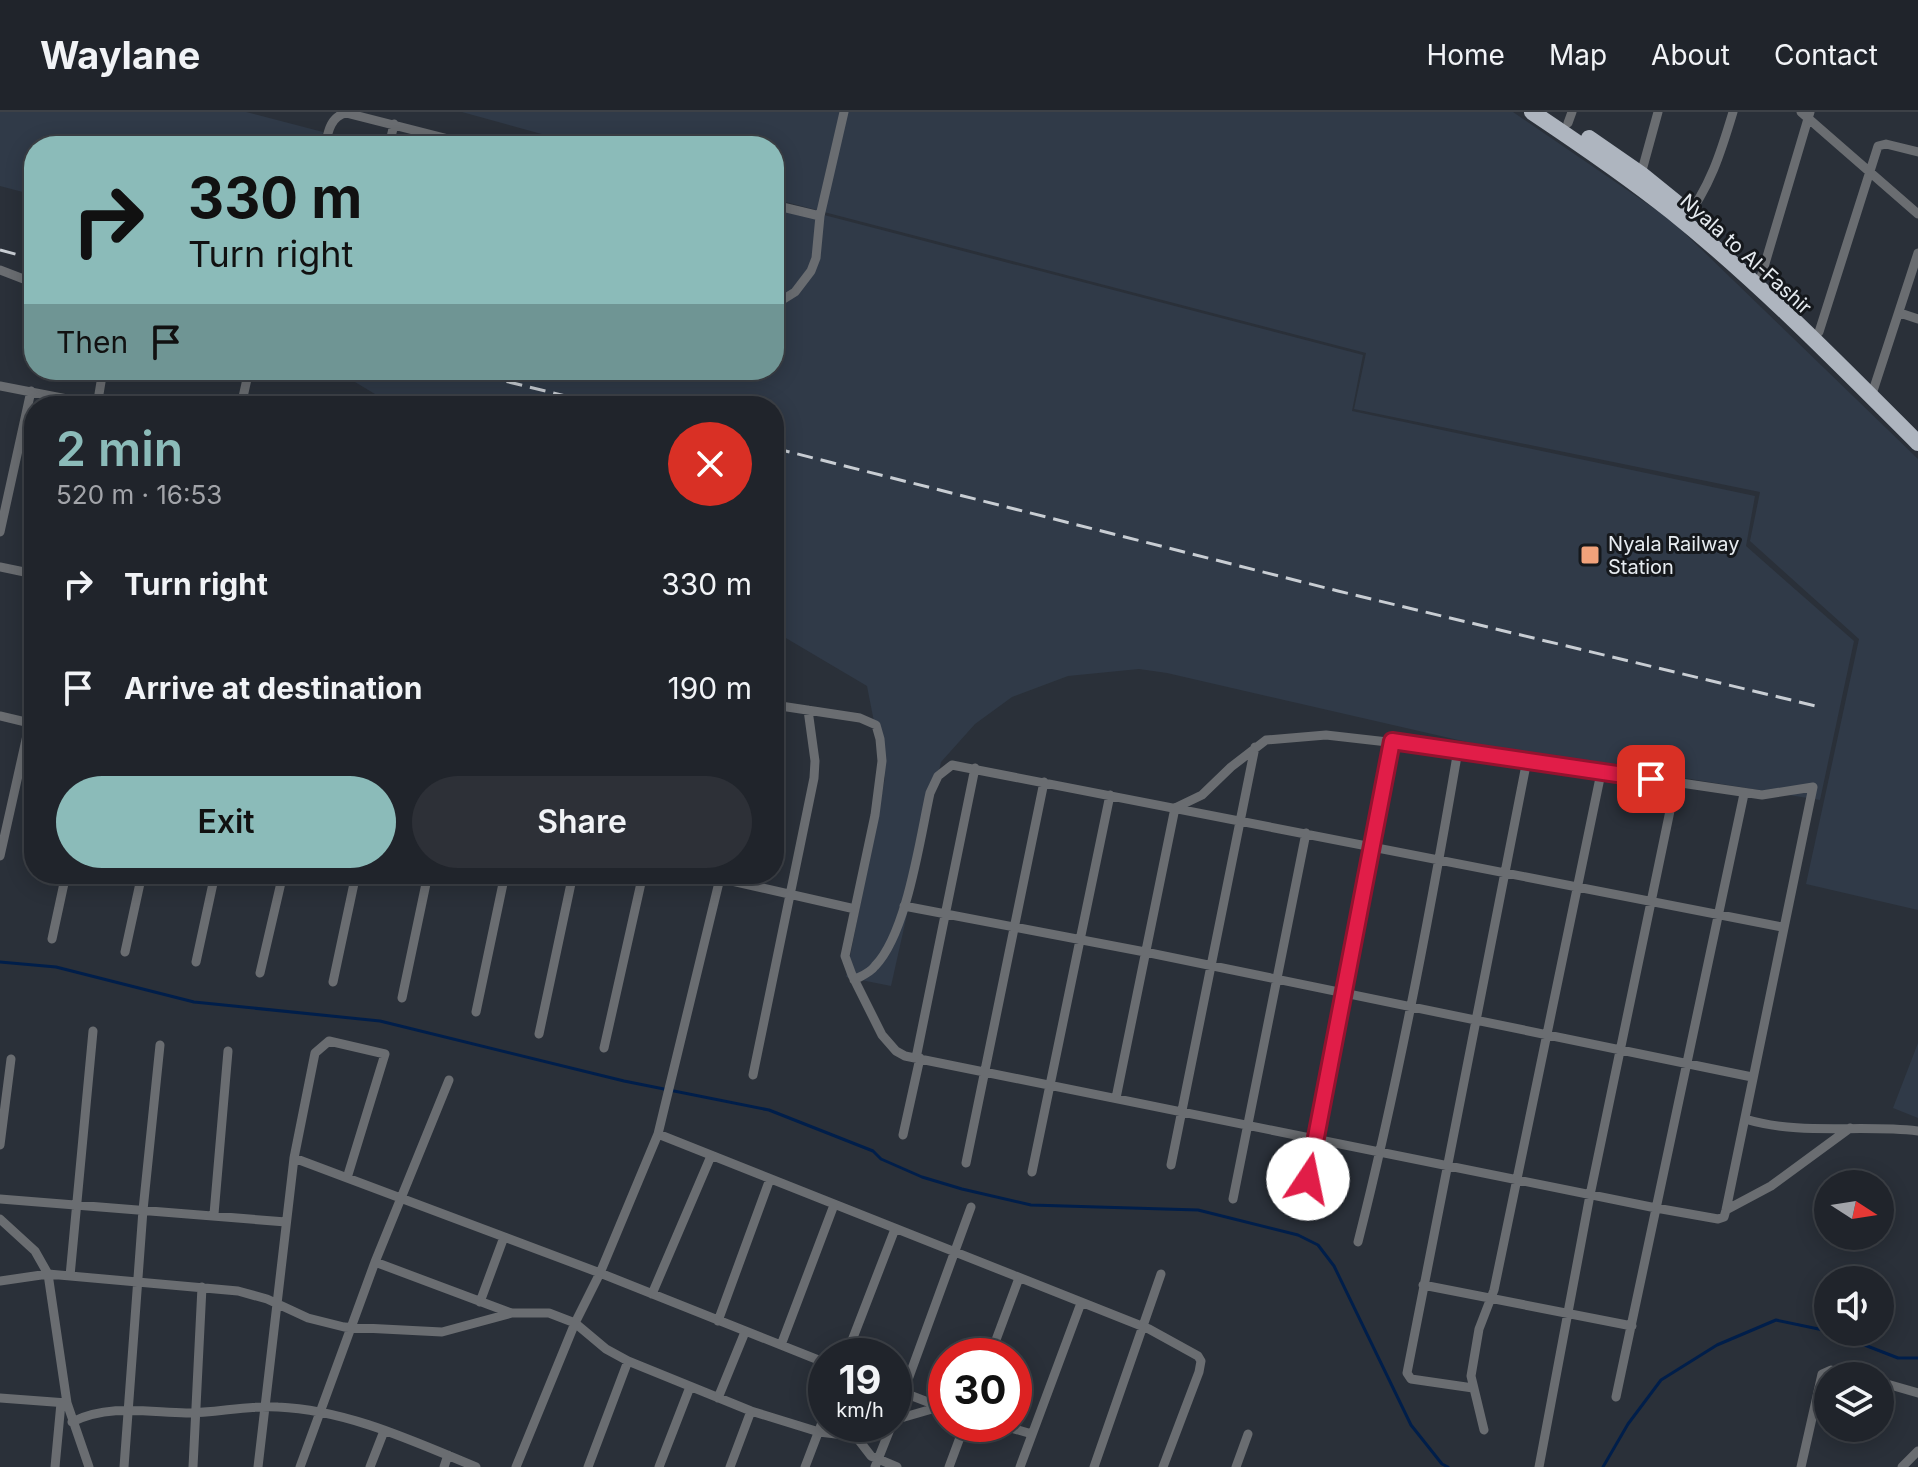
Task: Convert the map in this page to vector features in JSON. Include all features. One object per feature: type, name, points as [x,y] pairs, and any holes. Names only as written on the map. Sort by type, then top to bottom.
[{"type":"highway","name":"Nyala to Al-Fashir","points":[[1532,112],[1686,218],[1761,277],[1819,332],[1918,443]]},
{"type":"highway","name":"Nyala to Al-Fashir","points":[[1552,112],[1570,118],[1641,174],[1754,285],[1873,392],[1918,428]]},
{"type":"street","points":[[784,299],[795,292],[811,271],[816,258],[820,216],[844,112]]},
{"type":"street","points":[[1641,174],[1658,112]]},
{"type":"street","points":[[1686,218],[1704,193],[1715,170],[1733,112]]},
{"type":"street","points":[[328,136],[339,115],[346,113],[432,136]]},
{"type":"street","points":[[1761,277],[1806,114],[1918,214]]},
{"type":"street","points":[[391,136],[394,124]]},
{"type":"street","points":[[1819,332],[1878,146],[1886,144],[1918,152]]},
{"type":"street","points":[[784,207],[820,216]]},
{"type":"street","points":[[1873,392],[1918,253]]},
{"type":"street","points":[[0,270],[24,279]]},
{"type":"street","points":[[1900,313],[1918,319]]},
{"type":"street","points":[[0,386],[54,396]]},
{"type":"street","points":[[30,396],[31,391]]},
{"type":"street","points":[[0,532],[24,423]]},
{"type":"street","points":[[0,567],[24,572]]},
{"type":"street","points":[[784,706],[868,720],[876,725],[882,761],[878,793],[845,956],[873,1019],[899,1054],[1590,1195],[1718,1219],[1724,1217],[1813,787],[1778,795],[1744,794],[1458,750],[1326,735],[1266,740],[1202,795],[1175,808]]},
{"type":"street","points":[[753,1075],[814,778],[815,761],[808,710]]},
{"type":"street","points":[[0,716],[24,721]]},
{"type":"street","points":[[1302,1205],[1392,741]]},
{"type":"street","points":[[1171,1165],[1255,747]]},
{"type":"street","points":[[1358,1242],[1381,1152],[1458,750]]},
{"type":"street","points":[[0,856],[24,756]]},
{"type":"street","points":[[1473,1388],[1408,1377],[1446,1165],[1527,760]]},
{"type":"street","points":[[854,980],[870,972],[881,958],[904,906],[933,784],[949,766],[975,768],[1782,927]]},
{"type":"street","points":[[903,1135],[975,768]]},
{"type":"street","points":[[1484,1430],[1471,1376],[1473,1358],[1481,1324],[1492,1298],[1518,1180],[1601,773]]},
{"type":"street","points":[[966,1163],[1044,782]]},
{"type":"street","points":[[1539,1467],[1590,1195],[1676,782]]},
{"type":"street","points":[[1616,1397],[1744,794]]},
{"type":"street","points":[[1032,1172],[1110,795]]},
{"type":"street","points":[[1116,1098],[1175,808]]},
{"type":"street","points":[[1233,1199],[1306,833]]},
{"type":"street","points":[[52,939],[64,884]]},
{"type":"street","points":[[125,952],[140,884]]},
{"type":"street","points":[[196,962],[213,884]]},
{"type":"street","points":[[260,973],[281,884]]},
{"type":"street","points":[[333,982],[354,884]]},
{"type":"street","points":[[402,998],[426,884]]},
{"type":"street","points":[[476,1012],[503,884]]},
{"type":"street","points":[[539,1034],[571,884]]},
{"type":"street","points":[[604,1048],[641,884]]},
{"type":"street","points":[[516,1467],[658,1134],[718,884]]},
{"type":"street","points":[[751,884],[855,909]]},
{"type":"street","points":[[904,906],[1145,952],[1752,1077]]},
{"type":"street","points":[[70,1276],[93,1031]]},
{"type":"street","points":[[258,1467],[294,1158],[315,1053],[320,1045],[329,1041],[385,1053],[347,1178]]},
{"type":"street","points":[[124,1467],[143,1210],[160,1045]]},
{"type":"street","points":[[214,1214],[228,1051]]},
{"type":"street","points":[[0,1145],[11,1059]]},
{"type":"street","points":[[300,1467],[375,1262],[449,1080]]},
{"type":"street","points":[[1745,1119],[1780,1128],[1824,1130],[1874,1127],[1918,1131]]},
{"type":"street","points":[[1726,1210],[1771,1186],[1851,1128]]},
{"type":"street","points":[[658,1134],[1142,1326],[1198,1356],[1201,1361],[1163,1467]]},
{"type":"street","points":[[652,1294],[711,1156]]},
{"type":"street","points":[[294,1158],[600,1273],[808,1356]]},
{"type":"street","points":[[718,1321],[770,1179]]},
{"type":"street","points":[[0,1199],[286,1222]]},
{"type":"street","points":[[781,1345],[834,1205]]},
{"type":"street","points":[[912,1359],[971,1207]]},
{"type":"street","points":[[0,1219],[35,1251],[48,1274],[64,1403],[55,1467]]},
{"type":"street","points":[[853,1338],[895,1229]]},
{"type":"street","points":[[480,1302],[504,1237]]},
{"type":"street","points":[[375,1262],[512,1313]]},
{"type":"street","points":[[0,1281],[48,1274],[238,1291],[276,1303],[324,1324],[351,1327],[442,1332],[512,1313],[549,1313],[575,1323],[606,1349],[628,1361],[751,1411],[808,1429]]},
{"type":"street","points":[[1094,1467],[1161,1274]]},
{"type":"street","points":[[997,1338],[1019,1278]]},
{"type":"street","points":[[1423,1285],[1632,1326]]},
{"type":"street","points":[[193,1467],[202,1287]]},
{"type":"street","points":[[1032,1434],[1081,1303]]},
{"type":"street","points":[[718,1398],[745,1332]]},
{"type":"street","points":[[588,1467],[628,1361]]},
{"type":"street","points":[[1894,1386],[1918,1393]]},
{"type":"street","points":[[659,1467],[690,1387]]},
{"type":"street","points":[[0,1398],[64,1403]]},
{"type":"street","points":[[64,1403],[89,1467]]},
{"type":"street","points":[[72,1422],[97,1411],[197,1413],[264,1407],[321,1411],[384,1431],[476,1467]]},
{"type":"street","points":[[1801,1467],[1814,1409]]},
{"type":"street","points":[[730,1467],[751,1411]]},
{"type":"street","points":[[370,1467],[384,1431]]},
{"type":"street","points":[[1236,1467],[1248,1434]]},
{"type":"street","points":[[805,1467],[815,1442]]},
{"type":"street","points":[[860,1442],[876,1463],[897,1467]]},
{"type":"street","points":[[876,1463],[884,1442]]},
{"type":"street","points":[[949,1467],[958,1442]]},
{"type":"street","points":[[1020,1467],[1029,1442]]},
{"type":"street","points":[[1902,1467],[1918,1451]]},
{"type":"street","points":[[444,1467],[448,1455]]},
{"type":"shaded area","points":[[0,112],[246,112],[323,132],[322,136],[24,136],[24,192],[0,186]]},
{"type":"shaded area","points":[[462,112],[1513,112],[1671,220],[1918,459],[1918,910],[1806,884],[1859,639],[1750,541],[1760,492],[1354,409],[1366,353],[784,202],[784,136],[549,136]]},
{"type":"shaded area","points":[[784,205],[1363,355],[1352,411],[1755,496],[1746,546],[1854,641],[1820,800],[1480,745],[1167,673],[1139,669],[1068,676],[1012,697],[975,724],[941,762],[891,986],[846,977],[885,778],[867,686],[784,637],[784,396],[378,396],[352,380],[784,380]]},
{"type":"shaded area","points":[[1918,1043],[1918,1118],[1893,1108]]},
{"type":"waterway","points":[[0,962],[56,967],[194,1002],[380,1021],[624,1081],[769,1110],[873,1151],[881,1159],[922,1177],[1031,1205],[1198,1210],[1298,1235],[1318,1245],[1334,1266],[1411,1425],[1442,1464],[1448,1467]]},
{"type":"waterway","points":[[1603,1467],[1628,1424],[1661,1380],[1717,1345],[1776,1320],[1814,1328]]},
{"type":"waterway","points":[[1867,1346],[1898,1358],[1918,1358]]},
{"type":"railway","points":[[0,250],[24,256]]},
{"type":"railway","points":[[501,380],[565,396]]},
{"type":"railway","points":[[784,451],[1338,591],[1820,707]]},
{"type":"place","name":"Nyala Railway Station","points":[[1590,555]]},
{"type":"route","points":[[1308,1179],[1392,741],[1651,779]]}]
